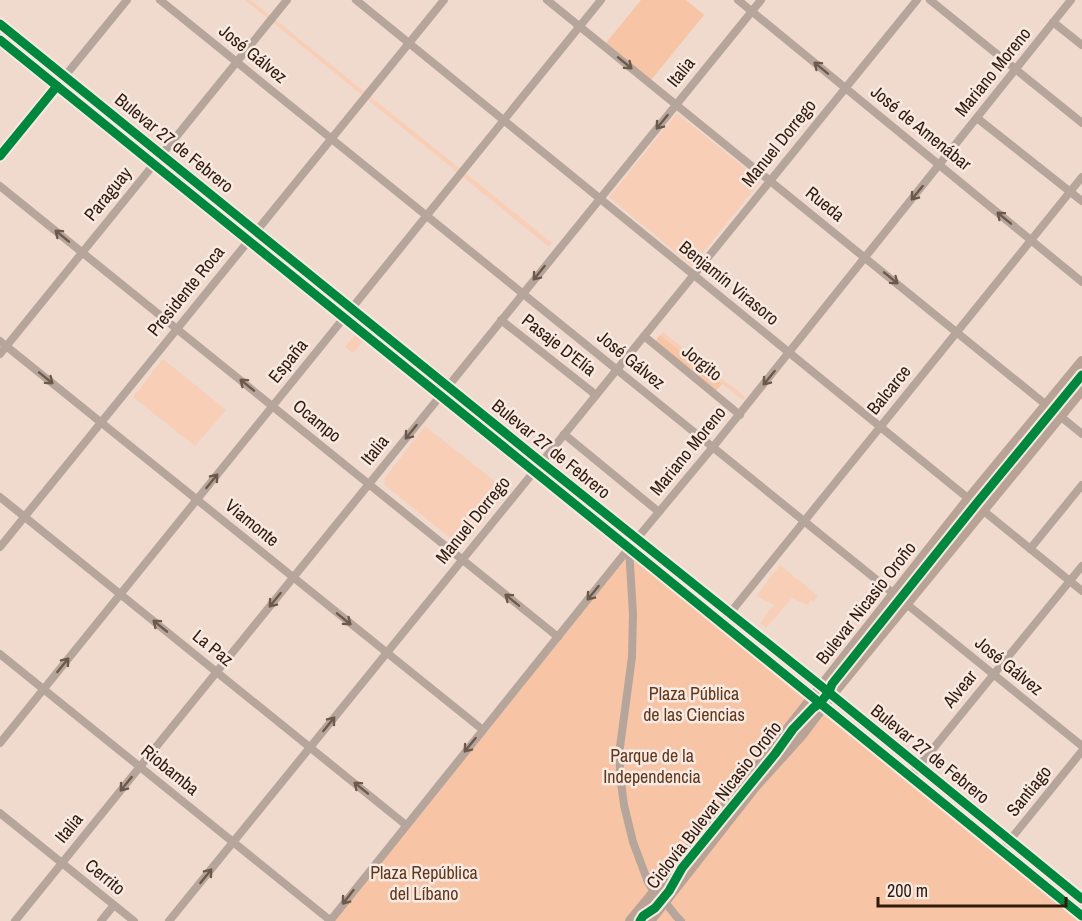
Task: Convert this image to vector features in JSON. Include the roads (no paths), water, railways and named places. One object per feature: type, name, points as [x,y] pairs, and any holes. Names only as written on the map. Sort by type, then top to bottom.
[{"type":"main road","name":"Bulevar 27 de Febrero","points":[[0,24],[1082,899]]},
{"type":"main road","name":"Bulevar 27 de Febrero","points":[[0,40],[1082,916]]},
{"type":"main road","points":[[0,156],[65,76]]},
{"type":"main road","name":"Bulevar Nicasio Oroño","points":[[630,921],[770,751],[969,498],[1082,361]]},
{"type":"main road","name":"Bulevar Nicasio Oroño","points":[[650,921],[755,787],[802,735],[832,695],[1082,390]]},
{"type":"street","points":[[65,76],[127,0]]},
{"type":"street","name":"José Gálvez","points":[[160,0],[1082,746]]},
{"type":"street","name":"Paraguay","points":[[0,354],[3,343],[82,252],[287,0]]},
{"type":"street","name":"Benjamín Virasoro","points":[[356,0],[1082,591]]},
{"type":"street","name":"Presidente Roca","points":[[0,547],[444,0]]},
{"type":"street","name":"Rueda","points":[[547,0],[1082,434]]},
{"type":"street","name":"España","points":[[0,743],[601,0]]},
{"type":"street","name":"José de Amenábar","points":[[738,0],[1082,282]]},
{"type":"street","name":"Italia","points":[[15,921],[761,0]]},
{"type":"street","name":"Manuel Dorrego","points":[[169,921],[916,0]]},
{"type":"street","points":[[930,0],[1082,123]]},
{"type":"street","name":"Mariano Moreno","points":[[330,921],[637,539],[740,415],[1071,0]]},
{"type":"street","points":[[1053,22],[1082,45]]},
{"type":"street","points":[[977,118],[1082,201]]},
{"type":"street","name":"Balcarce","points":[[722,623],[1082,177]]},
{"type":"street","name":"Ocampo","points":[[0,186],[558,637]]},
{"type":"street","name":"Pasaje D'Elía","points":[[501,320],[596,395]]},
{"type":"street","name":"Jorgito","points":[[644,336],[740,415]]},
{"type":"street","name":"Viamonte","points":[[3,343],[483,730]]},
{"type":"street","points":[[564,434],[659,512]]},
{"type":"street","points":[[1030,549],[1082,485]]},
{"type":"street","name":"La Paz","points":[[0,497],[406,825]]},
{"type":"street","points":[[630,548],[632,657],[620,747],[620,775],[624,805],[633,842],[648,882],[654,892],[666,902],[681,921]]},
{"type":"street","name":"Alvear","points":[[910,777],[1082,566]]},
{"type":"street","name":"Riobamba","points":[[0,654],[233,842],[321,917],[330,921]]},
{"type":"street","name":"Santiago","points":[[1001,851],[1082,751]]},
{"type":"street","name":"Cerrito","points":[[0,813],[134,921]]},
{"type":"street","points":[[101,921],[114,905]]},
{"type":"park label","name":"Plaza Pública de las Ciencias","points":[[694,704]]},
{"type":"park label","name":"Parque de la Independencia","points":[[652,766]]},
{"type":"park label","name":"Plaza República del Líbano","points":[[424,883]]}]
